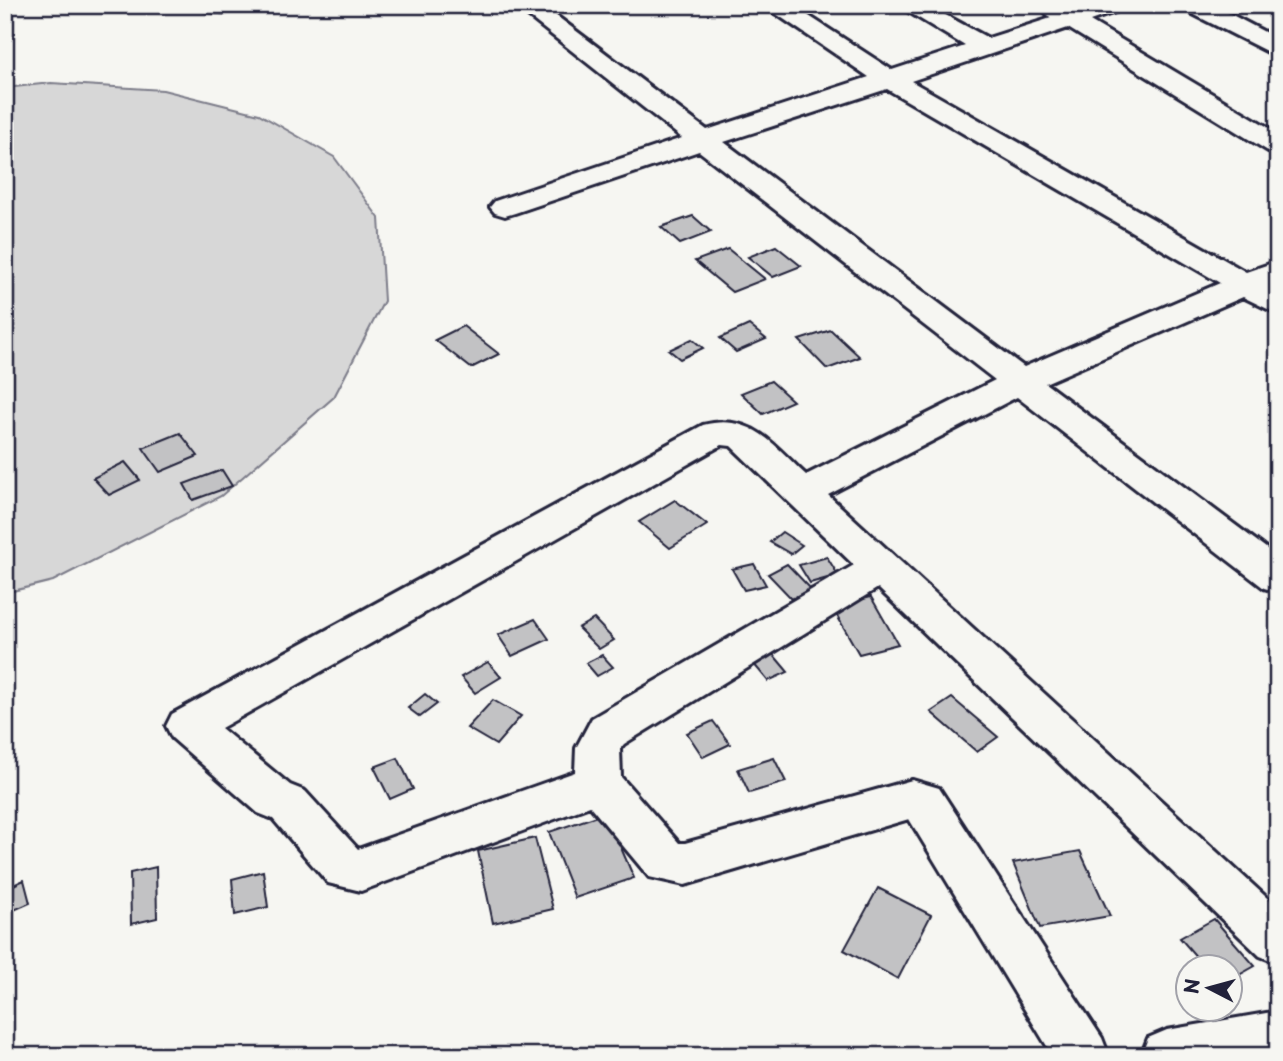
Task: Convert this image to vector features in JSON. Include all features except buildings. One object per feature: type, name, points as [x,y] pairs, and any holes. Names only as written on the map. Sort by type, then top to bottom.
[{"type":"street","points":[[214,5],[234,5]]},
{"type":"street","points":[[526,5],[1278,578]]},
{"type":"street","points":[[775,5],[892,81],[1278,304]]},
{"type":"street","points":[[909,5],[987,48]]},
{"type":"street","points":[[1046,5],[1278,145]]},
{"type":"street","points":[[505,207],[701,138],[892,81],[1112,5]]},
{"type":"street","points":[[1194,5],[1278,49]]},
{"type":"street","points":[[802,493],[1020,382],[1278,270]]},
{"type":"street","points":[[598,783],[361,870],[345,869],[289,805],[274,800],[188,726],[716,433],[741,435],[1278,940]]},
{"type":"street","points":[[881,567],[608,731],[598,748],[598,783],[666,862],[685,864],[912,799],[923,802],[1083,1056]]},
{"type":"street","points":[[1167,1056],[1278,1036]]},
{"type":"shaded area","points":[[51,83],[163,90],[259,114],[334,157],[379,218],[384,301],[334,397],[221,496],[53,581],[5,593],[5,88]]}]
